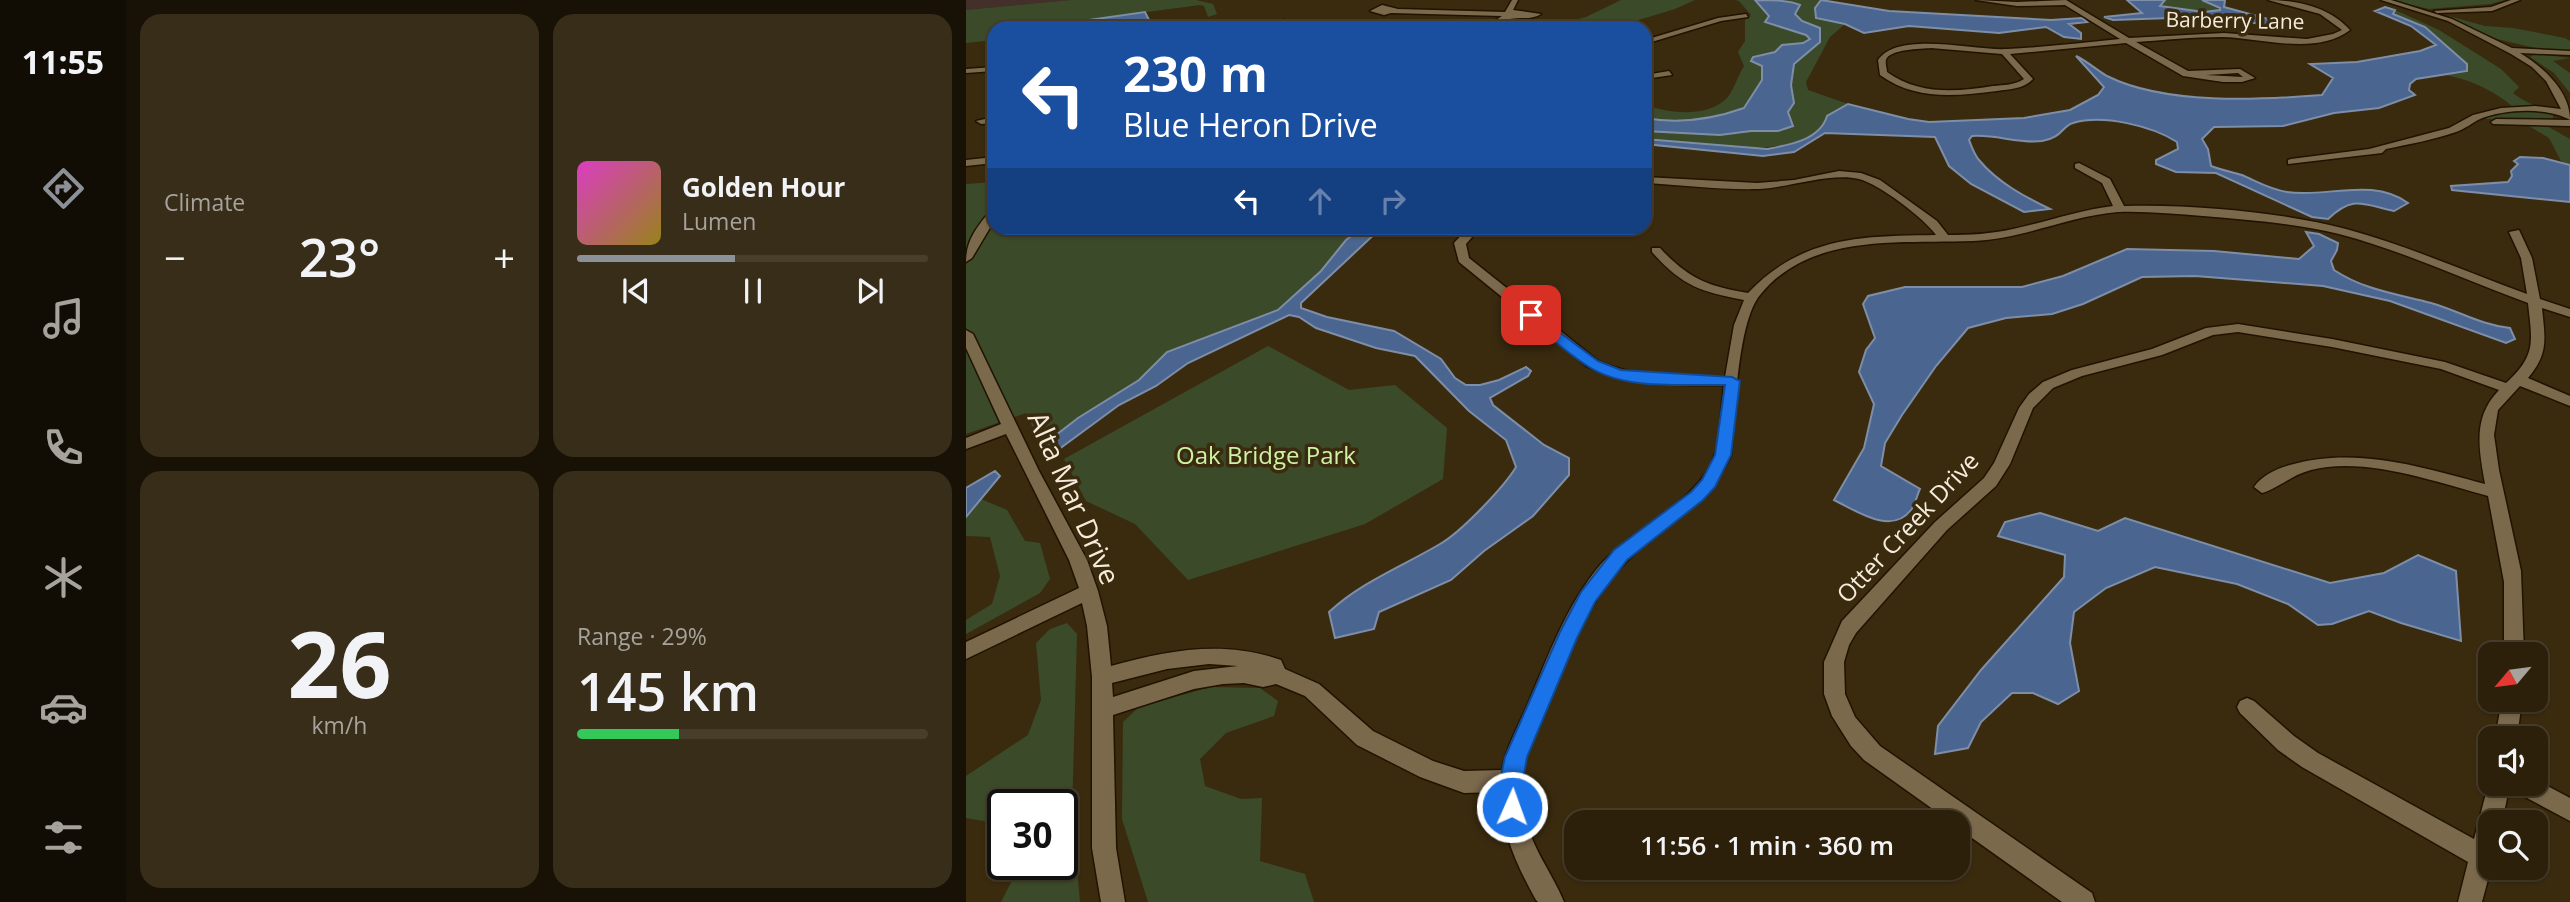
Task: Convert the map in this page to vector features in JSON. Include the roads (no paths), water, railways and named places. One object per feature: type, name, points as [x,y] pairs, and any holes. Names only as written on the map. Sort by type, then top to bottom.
[{"type":"street","points":[[1498,21],[1508,14],[1515,0]]},
{"type":"street","points":[[1979,0],[2017,4],[2064,2],[2163,64],[2186,74],[2216,79],[2251,78],[2240,71],[2186,74]]},
{"type":"street","points":[[2413,13],[2492,9],[2517,0]]},
{"type":"street","name":"Barberry Lane","points":[[2123,40],[2215,35],[2297,42],[2325,39],[2346,30],[2318,12],[2271,1]]},
{"type":"street","points":[[2380,1],[2427,13],[2472,30],[2535,65],[2549,80],[2568,114]]},
{"type":"street","points":[[2380,1],[2443,23],[2501,56]]},
{"type":"street","points":[[1393,11],[1420,16]]},
{"type":"street","points":[[1399,20],[1420,16],[1508,14]]},
{"type":"street","points":[[1652,40],[1726,18],[1746,16]]},
{"type":"street","points":[[2004,52],[2027,76],[2028,81],[1990,90],[1944,93],[1919,90],[1882,73],[1883,57],[1908,47],[2004,52],[2069,48],[2123,40]]},
{"type":"street","points":[[2489,49],[2570,53]]},
{"type":"street","points":[[966,71],[987,70]]},
{"type":"street","points":[[1652,76],[1669,73]]},
{"type":"street","points":[[2535,78],[2556,95]]},
{"type":"street","points":[[2466,124],[2470,119],[2497,112],[2540,109],[2568,114]]},
{"type":"street","points":[[981,121],[987,121]]},
{"type":"street","points":[[2291,162],[2432,144],[2448,138],[2451,131],[2466,124],[2510,121],[2570,123]]},
{"type":"street","points":[[966,163],[987,161]]},
{"type":"street","points":[[2079,166],[2106,181],[2120,209]]},
{"type":"street","points":[[1652,180],[1758,186],[1794,183],[1839,174],[1861,176],[1876,182],[1933,223],[1944,238]]},
{"type":"street","points":[[1552,902],[1535,876],[1519,836],[1512,807],[1511,780],[1516,757],[1567,637],[1588,597],[1621,555],[1697,496],[1718,469],[1723,455],[1741,320],[1751,297],[1777,272],[1823,250],[1879,239],[2007,234],[2087,213],[2120,209],[2253,217],[2315,225],[2378,242],[2570,313]]},
{"type":"street","points":[[966,258],[987,222]]},
{"type":"street","points":[[2514,642],[2515,598],[2487,444],[2487,425],[2499,398],[2530,370],[2537,358],[2539,345],[2524,246],[2515,232]]},
{"type":"street","points":[[1467,235],[1460,243],[1462,259],[1593,364],[1617,374],[1635,377],[1732,381]]},
{"type":"street","points":[[1656,250],[1686,281],[1708,289],[1751,297]]},
{"type":"street","name":"Otter Creek Drive","points":[[2083,902],[1872,753],[1846,724],[1833,692],[1833,659],[1839,642],[1849,627],[1941,526],[1990,482],[2034,397],[2048,385],[2077,373],[2157,352],[2211,331],[2238,328],[2332,343],[2445,366],[2570,401]]},
{"type":"street","name":"Alta Mar Drive","points":[[966,334],[1031,471],[1078,560],[1089,591],[1097,626],[1102,677],[1104,848],[1113,902]]},
{"type":"street","points":[[966,444],[1011,426]]},
{"type":"street","points":[[2262,487],[2294,469],[2347,461],[2387,465],[2497,493]]},
{"type":"street","points":[[966,651],[1089,591]]},
{"type":"street","points":[[1102,677],[1178,658],[1230,654],[1274,666],[1277,674]]},
{"type":"street","points":[[1103,709],[1194,680],[1244,674],[1263,678],[1277,674],[1312,690],[1365,738],[1428,770],[1464,782],[1511,780]]},
{"type":"street","points":[[2247,707],[2286,743],[2310,760],[2478,854]]},
{"type":"street","points":[[2544,796],[2570,810]]},
{"type":"street","points":[[2470,902],[2478,874]]},
{"type":"water","points":[[1755,0],[1784,1],[1800,5],[1795,14],[1802,21],[1820,28],[1820,42],[1794,64],[1791,85],[1794,103],[1788,112],[1793,126],[1778,131],[1720,135],[1652,131],[1652,119],[1695,119],[1744,108],[1762,80],[1762,66],[1751,61],[1753,57],[1775,52],[1782,45],[1803,43],[1810,39],[1806,35],[1765,22],[1769,16]]},
{"type":"water","points":[[1821,0],[1889,11],[2051,20],[2082,18],[2087,22],[2069,24],[2081,33],[2081,39],[2064,37],[2046,27],[1999,33],[1909,26],[1864,33],[1845,24],[1816,18],[1815,8]]},
{"type":"water","points":[[2127,0],[2165,0],[2160,6],[2204,12],[2220,8],[2202,0],[2225,0],[2224,7],[2279,22],[2272,25],[2201,17],[2113,20],[2104,17],[2142,13]]},
{"type":"water","points":[[2385,7],[2395,10],[2393,14],[2425,27],[2467,64],[2467,71],[2416,79],[2410,84],[2409,90],[2415,95],[2379,108],[2334,113],[2283,126],[2214,127],[2202,139],[2208,149],[2211,166],[2287,192],[2380,191],[2408,203],[2394,211],[2358,203],[2344,207],[2328,219],[2312,217],[2216,173],[2176,172],[2156,164],[2156,160],[2178,149],[2177,142],[2154,131],[2112,121],[2073,123],[2058,135],[2042,141],[1972,136],[1969,140],[1973,150],[1986,168],[2012,188],[2050,209],[2024,212],[1971,184],[1949,166],[1935,137],[1825,133],[1794,152],[1763,156],[1652,145],[1652,140],[1767,149],[1811,136],[1818,131],[1827,116],[1848,104],[1929,122],[2024,118],[2070,110],[2098,95],[2104,87],[2076,56],[2107,76],[2156,92],[2242,99],[2322,95],[2333,78],[2310,64],[2357,62],[2420,51],[2436,45],[2411,26],[2375,11]]},
{"type":"water","points":[[1145,12],[1150,21],[1081,21]]},
{"type":"water","points":[[2520,157],[2543,158],[2570,165],[2570,202],[2452,190],[2451,186],[2508,182],[2512,176],[2511,171],[2518,164],[2514,161]]},
{"type":"water","points":[[2306,232],[2319,234],[2338,243],[2331,261],[2334,270],[2345,277],[2381,291],[2431,303],[2480,321],[2510,328],[2515,339],[2506,343],[2390,301],[2323,286],[2195,276],[2142,277],[2083,304],[2052,314],[2006,318],[1968,328],[1936,366],[1885,443],[1881,466],[1920,489],[1911,510],[1893,521],[1883,521],[1834,500],[1864,448],[1874,404],[1859,372],[1866,350],[1875,338],[1863,304],[1868,296],[1905,287],[2022,287],[2063,276],[2127,249],[2214,251],[2299,259],[2314,246]]},
{"type":"water","points":[[1353,235],[1374,235],[1301,303],[1301,308],[1327,317],[1394,331],[1441,359],[1455,378],[1466,385],[1499,380],[1526,367],[1531,371],[1528,376],[1490,398],[1493,405],[1544,445],[1569,458],[1569,475],[1533,516],[1484,551],[1451,580],[1379,612],[1374,629],[1335,638],[1329,612],[1368,583],[1449,538],[1502,486],[1516,467],[1506,440],[1469,411],[1415,356],[1376,348],[1316,328],[1299,317],[1289,315],[1188,363],[1156,386],[1119,405],[1051,455],[1044,455],[1042,446],[1078,418],[1139,380],[1167,352],[1278,310],[1321,271]]},
{"type":"water","points":[[995,471],[1000,476],[966,517],[966,488]]},
{"type":"water","points":[[2040,513],[2098,531],[2125,518],[2330,583],[2384,573],[2418,555],[2456,571],[2461,641],[2369,611],[2332,624],[2318,625],[2288,604],[2237,584],[2155,567],[2106,588],[2074,612],[2070,643],[2079,691],[2058,704],[2033,693],[2012,693],[1981,722],[1968,748],[1935,754],[1938,726],[1981,670],[2064,577],[2065,555],[1998,536],[2005,522]]},
{"type":"park label","name":"Oak Bridge Park","points":[[1266,456]]}]
